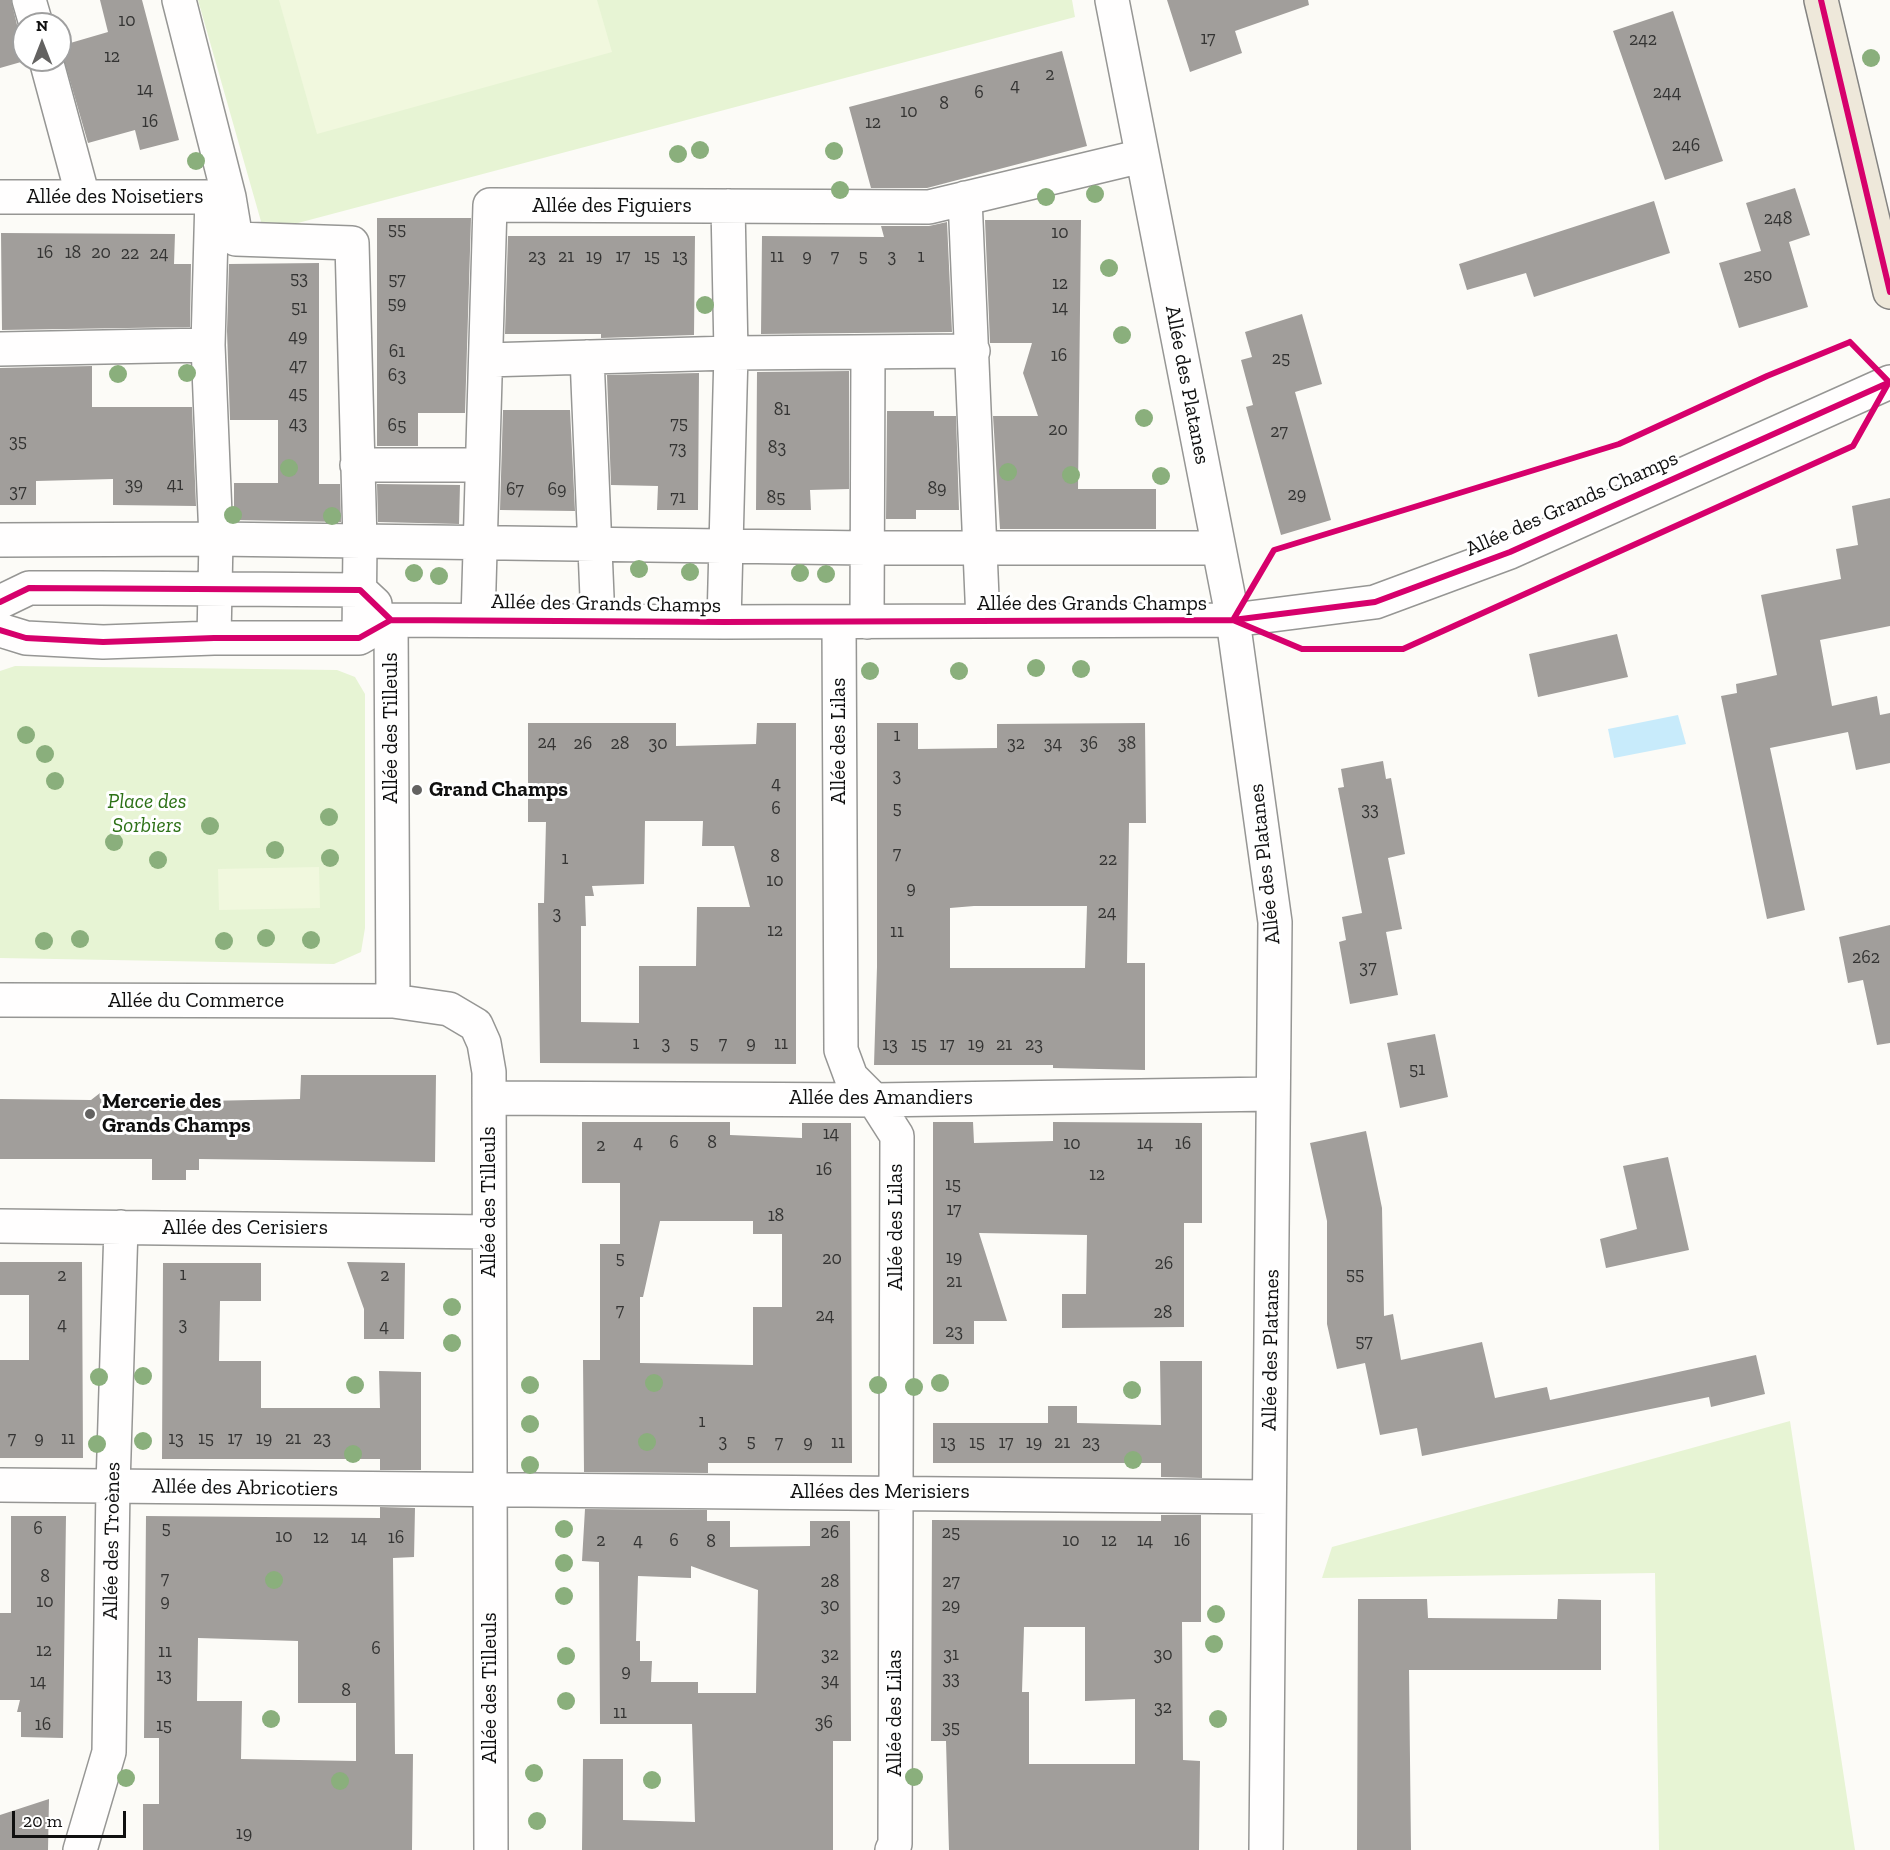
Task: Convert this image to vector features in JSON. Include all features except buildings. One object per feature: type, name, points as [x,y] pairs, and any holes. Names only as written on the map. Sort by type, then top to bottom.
[{"type":"main road","points":[[1821,0],[1890,292]]},
{"type":"street","points":[[179,0],[221,197],[236,239],[352,243],[360,542],[359,638]]},
{"type":"street","name":"Allée des Platanes","points":[[1112,0],[1233,620],[1275,922],[1266,1850]]},
{"type":"street","points":[[49,72],[83,197]]},
{"type":"street","name":"Allée des Figuiers","points":[[478,620],[490,205],[929,207],[1142,156]]},
{"type":"street","name":"Allée des Noisetiers","points":[[0,197],[221,197]]},
{"type":"street","points":[[214,638],[216,539],[208,345],[221,197]]},
{"type":"street","points":[[965,198],[974,351],[983,621]]},
{"type":"street","points":[[724,622],[731,353],[728,206]]},
{"type":"street","points":[[0,349],[208,345]]},
{"type":"street","points":[[486,360],[731,353],[974,351]]},
{"type":"street","name":"Allée des Lilas","points":[[867,352],[866,548],[853,622],[841,1050],[851,1077],[874,1100],[897,1136],[895,1844],[892,1850]]},
{"type":"street","points":[[587,357],[598,621]]},
{"type":"street","name":"Allée des Grands Champs","points":[[0,630],[26,638],[103,642],[214,638],[359,638],[391,620],[853,622],[1233,620],[1375,602],[1510,552],[1890,382]]},
{"type":"street","points":[[357,465],[482,465]]},
{"type":"street","points":[[0,540],[216,539],[866,548],[1219,548]]},
{"type":"street","points":[[0,602],[28,588],[360,590],[391,620]]},
{"type":"street","name":"Allée des Tilleuls","points":[[391,620],[393,1000],[449,1009],[476,1025],[486,1053],[489,1072],[491,1850]]},
{"type":"street","name":"Allée du Commerce","points":[[0,1000],[393,1000]]},
{"type":"street","name":"Allée des Amandiers","points":[[489,1098],[874,1100],[1273,1094]]},
{"type":"street","name":"Allée des Cerisiers","points":[[0,1226],[489,1232]]},
{"type":"street","name":"Allée des Troènes","points":[[80,1850],[109,1752],[113,1486],[122,1227]]},
{"type":"street","name":"Allée des Abricotiers","points":[[0,1485],[490,1490]]},
{"type":"street","name":"Allées des Merisiers","points":[[490,1490],[1269,1497]]},
{"type":"green space","points":[[198,0],[1072,0],[1075,17],[264,232]]},
{"type":"green space","points":[[279,0],[597,0],[612,52],[317,134]]},
{"type":"green space","name":"Place des Sorbiers","points":[[15,666],[337,670],[355,677],[365,694],[365,928],[361,952],[334,964],[0,958],[0,671]]},
{"type":"green space","points":[[319,867],[320,908],[219,910],[218,869]]},
{"type":"green space","points":[[1790,1421],[1855,1850],[1659,1850],[1655,1573],[1322,1578],[1332,1547]]},
{"type":"water","points":[[1678,715],[1686,744],[1614,758],[1608,729]]},
{"type":"cycle path","points":[[1821,0],[1890,292]]},
{"type":"cycle path","points":[[1850,342],[1889,382],[1853,446],[1403,649],[1302,649],[1233,620],[1274,550],[1619,444],[1767,376],[1850,342]]},
{"type":"cycle path","points":[[0,630],[26,638],[103,642],[214,638],[359,638],[391,620],[724,622],[1233,620],[1375,602],[1510,552],[1890,382]]},
{"type":"cycle path","points":[[0,602],[29,588],[360,590],[391,620]]},
{"type":"place","name":"Grand Champs","points":[[417,790]]},
{"type":"place","name":"Mercerie des Grands Champs","points":[[90,1114]]}]
